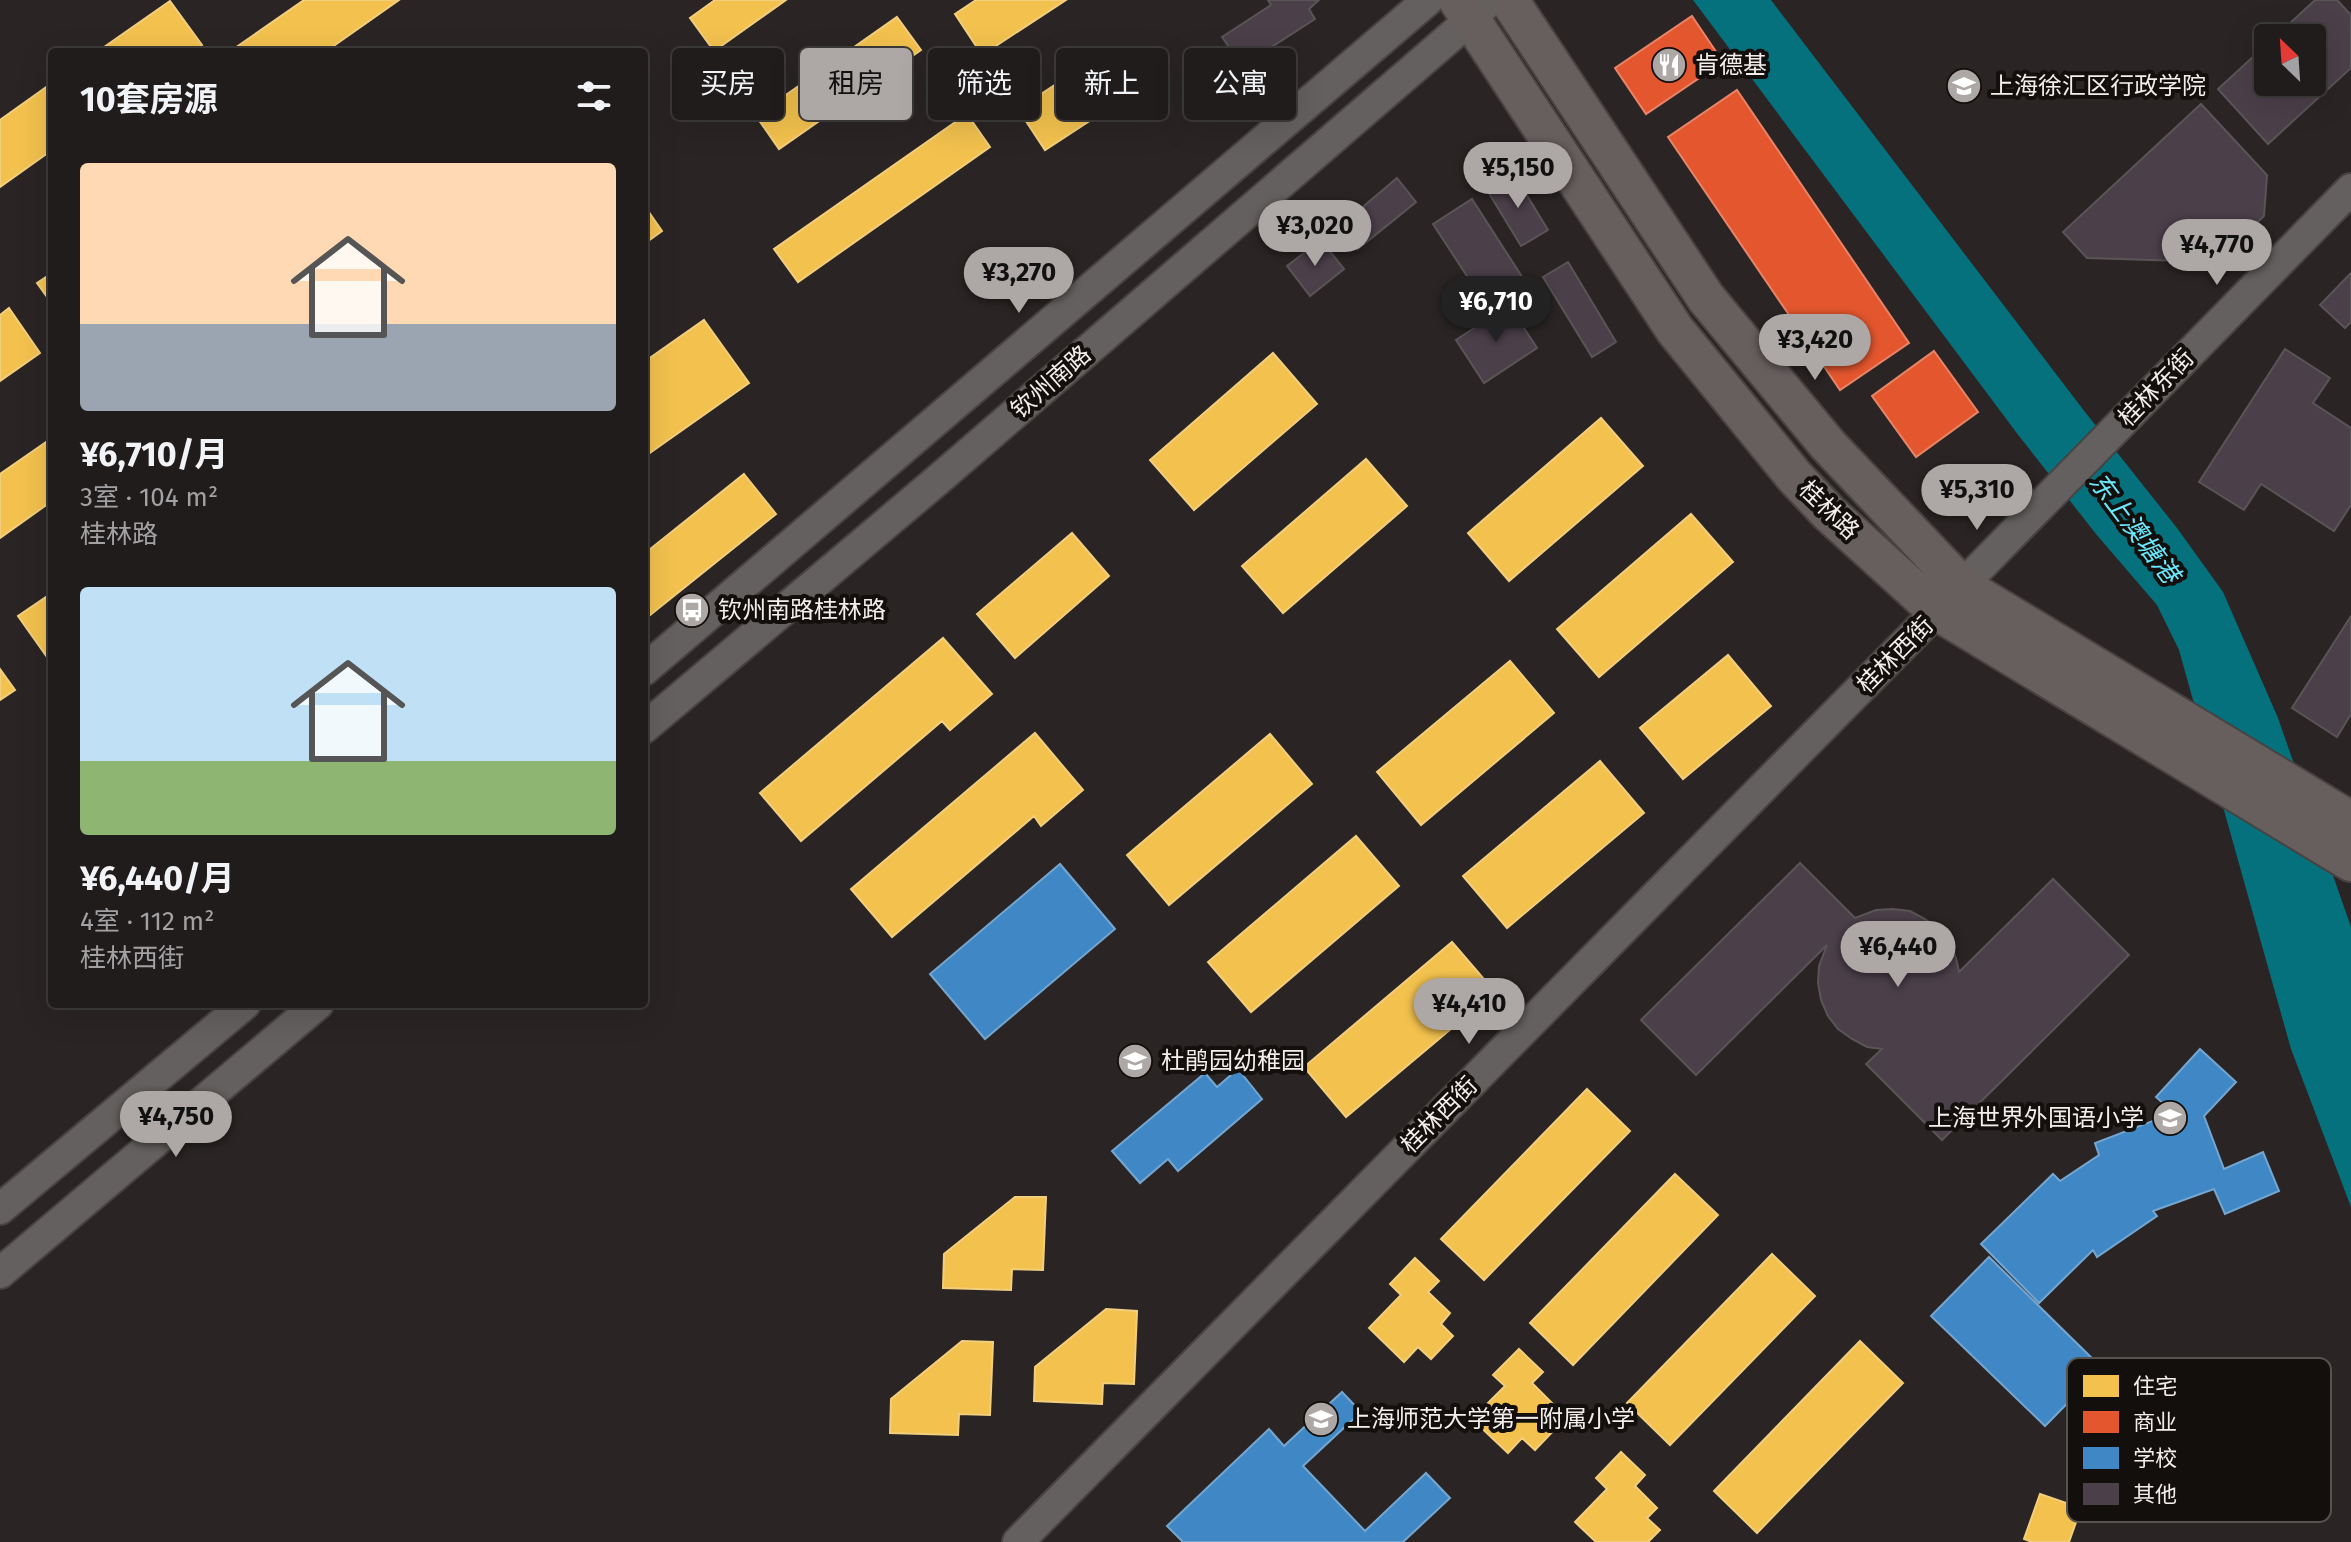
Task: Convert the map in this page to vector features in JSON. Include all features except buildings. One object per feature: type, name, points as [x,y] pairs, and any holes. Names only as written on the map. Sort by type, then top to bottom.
[{"type":"main road","name":"桂林路","points":[[1509,0],[1706,298],[1950,599],[2173,714],[2351,821]]},
{"type":"main road","name":"桂林路","points":[[1473,6],[1675,330],[1794,476],[1829,513],[2185,762],[2351,862]]},
{"type":"street","name":"钦州南路","points":[[648,667],[1428,0]]},
{"type":"street","name":"钦州南路","points":[[648,725],[940,478],[1473,6]]},
{"type":"street","name":"桂林东街","points":[[1950,599],[2351,189]]},
{"type":"street","name":"桂林西街","points":[[1018,1542],[1950,599]]},
{"type":"street","points":[[0,1209],[240,1008]]},
{"type":"street","points":[[0,1273],[313,1008]]},
{"type":"water","name":"东上澳塘港","points":[[1693,0],[1771,0],[2223,592],[2278,718],[2351,927],[2351,1207],[2291,1049],[2179,650],[2157,605],[2019,436]]},
{"type":"place","name":"肯德基","points":[[1669,65]]},
{"type":"place","name":"上海徐汇区行政学院","points":[[1964,86]]},
{"type":"place","name":"钦州南路桂林路","points":[[692,610]]},
{"type":"place","name":"杜鹃园幼稚园","points":[[1135,1061]]},
{"type":"place","name":"上海世界外国语小学","points":[[2170,1118]]},
{"type":"place","name":"上海师范大学第一附属小学","points":[[1321,1419]]}]
